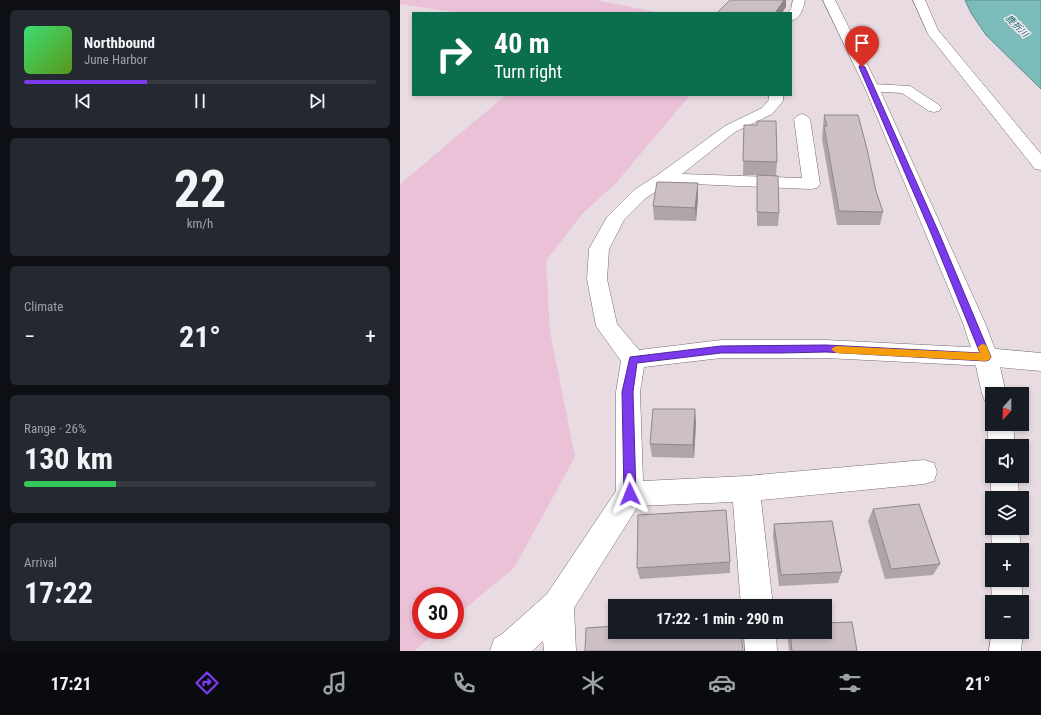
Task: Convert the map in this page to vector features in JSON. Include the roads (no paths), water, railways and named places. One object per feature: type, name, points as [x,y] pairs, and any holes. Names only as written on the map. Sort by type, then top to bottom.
[{"type":"street","points":[[792,16],[797,10],[799,0]]},
{"type":"street","points":[[830,0],[872,88],[971,316],[986,357],[992,387]]},
{"type":"street","points":[[919,0],[932,31],[1041,165]]},
{"type":"street","points":[[872,88],[905,89],[934,108]]},
{"type":"street","points":[[506,651],[514,646],[558,605],[630,494],[628,392],[633,359],[607,326],[597,279],[599,249],[616,217],[640,194],[665,178],[730,129],[767,111],[776,101],[776,96]]},
{"type":"street","points":[[665,178],[811,184],[802,119]]},
{"type":"street","points":[[633,359],[721,350],[826,349],[986,357],[1041,362]]},
{"type":"street","points":[[630,494],[746,489],[924,472]]},
{"type":"street","points":[[746,489],[756,599]]},
{"type":"street","points":[[558,605],[560,651]]},
{"type":"street","points":[[760,639],[761,651]]},
{"type":"street","points":[[1005,651],[1007,639]]},
{"type":"water","name":"鹿折川","points":[[965,0],[1041,0],[1041,89],[986,35],[971,13]]}]
